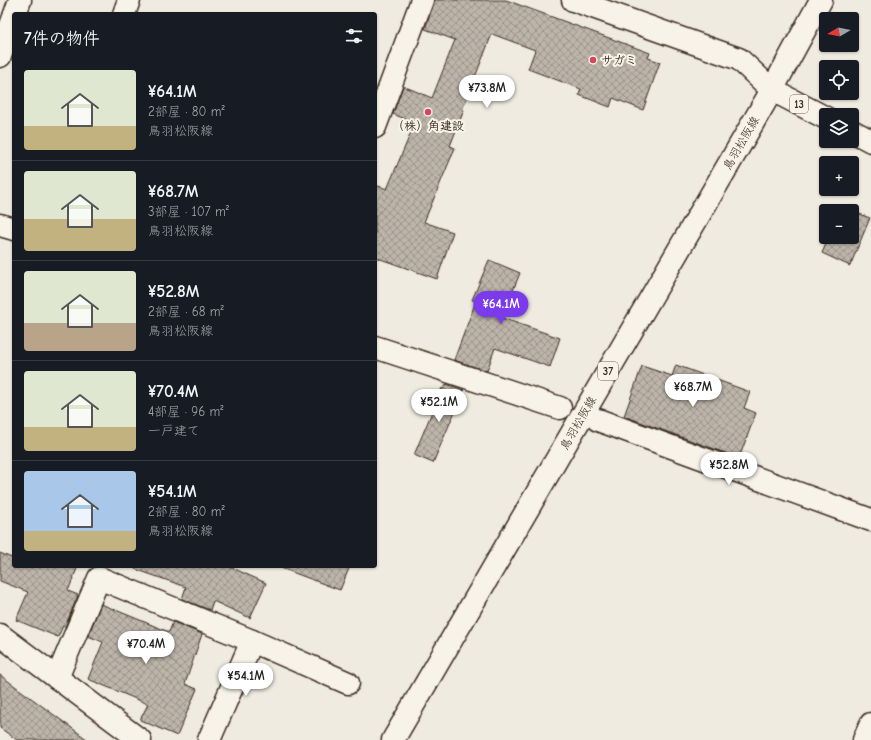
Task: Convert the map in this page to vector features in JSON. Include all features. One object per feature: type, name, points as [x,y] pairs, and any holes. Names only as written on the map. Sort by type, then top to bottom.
[{"type":"street","points":[[16,12],[20,0]]},
{"type":"street","points":[[125,12],[129,0]]},
{"type":"street","points":[[377,122],[422,0]]},
{"type":"street","points":[[573,0],[739,59],[772,90]]},
{"type":"street","name":"鳥羽松阪線","points":[[393,740],[772,90],[821,0]]},
{"type":"street","points":[[0,56],[12,23]]},
{"type":"street","name":"13","points":[[772,90],[819,114]]},
{"type":"street","points":[[859,135],[871,141]]},
{"type":"street","points":[[0,225],[12,228]]},
{"type":"street","points":[[377,348],[560,408]]},
{"type":"street","points":[[598,420],[871,520]]},
{"type":"street","points":[[57,678],[99,578],[252,641],[348,683]]},
{"type":"street","points":[[0,635],[140,740]]},
{"type":"street","points":[[209,740],[252,641]]},
{"type":"street","points":[[864,740],[871,724]]},
{"type":"building","points":[[435,0],[506,0],[650,53],[648,58],[660,62],[643,110],[613,98],[610,107],[579,95],[581,89],[528,69],[535,50],[492,34],[462,110],[464,110],[450,146],[455,148],[424,222],[453,232],[437,279],[377,258],[377,186],[387,189],[415,123],[393,114],[403,86],[432,98],[455,40],[425,29]]},
{"type":"building","points":[[859,214],[870,218],[850,266],[822,253],[826,244],[859,244]]},
{"type":"building","points":[[489,260],[520,273],[502,318],[560,338],[550,367],[495,348],[487,371],[454,360],[476,301],[472,300]]},
{"type":"building","points":[[676,365],[750,392],[744,408],[756,413],[739,458],[624,416],[642,366],[672,376]]},
{"type":"building","points":[[446,384],[464,390],[433,463],[414,455],[442,388],[444,389]]},
{"type":"building","points":[[0,553],[12,558],[12,568],[77,568],[68,591],[78,595],[65,627],[63,626],[58,637],[16,620],[28,592],[0,581]]},
{"type":"building","points":[[232,568],[266,583],[250,618],[213,601],[210,610],[182,599],[186,587],[135,569]]},
{"type":"building","points":[[281,568],[349,568],[340,590]]},
{"type":"building","points":[[101,604],[169,632],[173,622],[202,634],[185,684],[197,689],[177,736],[140,720],[148,704],[88,679],[103,642],[88,636]]},
{"type":"building","points":[[0,675],[88,740],[17,740],[0,728]]},
{"type":"place","name":"サガミ","points":[[593,60]]},
{"type":"place","name":"（株）角建設","points":[[428,112]]}]
